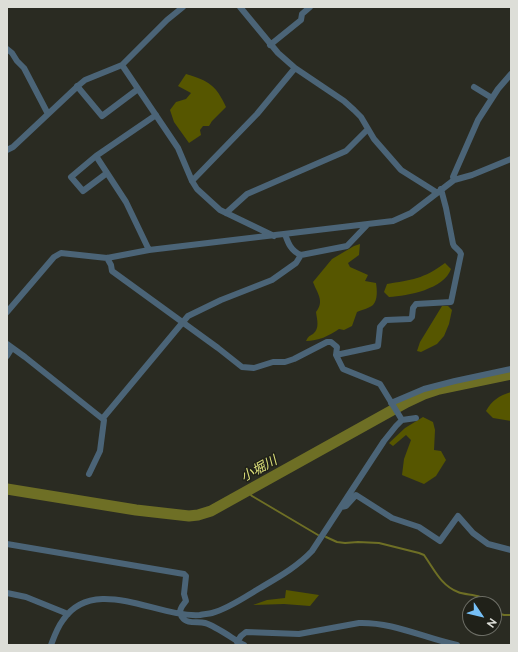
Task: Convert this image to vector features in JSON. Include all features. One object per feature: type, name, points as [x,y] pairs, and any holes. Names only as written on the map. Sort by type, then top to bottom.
[{"type":"street","points":[[7,150],[13,147],[85,80],[122,65],[167,20],[183,7]]},
{"type":"street","points":[[240,7],[270,45],[295,68],[344,101],[361,117],[374,139],[401,170],[439,191],[446,208],[454,246],[461,254],[451,302],[416,304],[413,308],[412,317],[410,319],[386,320],[380,327],[378,346],[336,355]]},
{"type":"street","points":[[270,45],[301,20],[302,14],[310,7]]},
{"type":"street","points":[[7,49],[12,53],[16,61],[24,68],[48,114]]},
{"type":"street","points":[[122,65],[178,148],[192,181],[203,196],[226,214],[275,236]]},
{"type":"street","points":[[192,181],[257,114],[295,68]]},
{"type":"street","points":[[454,180],[453,177],[478,120],[492,98],[511,74]]},
{"type":"street","points":[[77,86],[102,116],[138,89]]},
{"type":"street","points":[[474,87],[492,98]]},
{"type":"street","points":[[107,173],[83,191],[71,177],[96,156],[156,115]]},
{"type":"street","points":[[226,214],[247,194],[346,151],[368,129]]},
{"type":"street","points":[[96,156],[126,202],[149,250]]},
{"type":"street","points":[[7,312],[57,254],[66,253],[107,258],[149,250],[393,222],[405,216],[454,180],[472,175],[511,159]]},
{"type":"street","points":[[285,234],[290,247],[301,255],[347,246],[367,225]]},
{"type":"street","points":[[89,474],[100,451],[103,418],[181,323],[188,316],[221,300],[272,280],[296,263],[301,255]]},
{"type":"street","points":[[107,258],[111,265],[112,271],[242,367],[254,368],[273,362],[285,362],[327,342],[331,342],[337,347],[336,355],[343,369],[380,384],[402,420]]},
{"type":"street","points":[[7,356],[9,346],[103,418]]},
{"type":"street","points":[[392,404],[424,389],[511,369]]},
{"type":"street","points":[[51,645],[58,627],[68,614],[79,605],[94,600],[120,600],[180,614],[200,615],[212,613],[244,598],[284,574],[312,551],[384,441],[396,426],[402,420],[416,418]]},
{"type":"street","points":[[341,507],[346,506],[356,495],[392,518],[419,527],[440,542],[458,516],[473,533],[488,544],[511,550]]},
{"type":"street","points":[[7,544],[184,574],[186,576],[184,594],[186,601],[181,607],[180,614],[182,619],[189,622],[211,625],[244,645]]},
{"type":"street","points":[[7,593],[26,597],[68,614]]},
{"type":"street","points":[[238,642],[241,636],[246,632],[299,634],[359,623],[369,623],[386,625],[457,645]]},
{"type":"shaded area","points":[[186,74],[201,79],[211,85],[219,94],[226,107],[209,126],[203,126],[200,130],[201,135],[189,143],[174,122],[170,110],[176,102],[186,99],[191,93],[178,86]]},
{"type":"shaded area","points":[[360,244],[359,255],[348,263],[350,267],[368,275],[365,281],[376,283],[377,294],[375,303],[370,307],[357,312],[352,326],[344,330],[339,329],[319,339],[306,341],[317,329],[316,312],[320,304],[318,293],[313,282],[332,259]]},
{"type":"shaded area","points":[[445,263],[451,269],[441,282],[433,286],[406,295],[389,297],[384,292],[387,284],[424,276]]},
{"type":"shaded area","points":[[442,306],[448,306],[452,310],[449,324],[444,336],[437,344],[421,352],[417,351],[420,342]]},
{"type":"shaded area","points":[[511,392],[511,421],[493,418],[486,411],[488,407],[496,399]]},
{"type":"shaded area","points":[[423,417],[433,422],[435,430],[434,450],[441,451],[446,460],[436,476],[424,484],[402,475],[404,459],[411,440],[406,435],[393,446],[389,443],[405,428]]},
{"type":"shaded area","points":[[286,590],[319,595],[310,606],[284,604],[253,605],[267,600],[285,598]]},
{"type":"waterway","name":"小堀川","points":[[7,489],[136,510],[189,516],[198,515],[211,511],[424,394],[439,389],[511,374]]},
{"type":"waterway","points":[[247,491],[252,496],[318,535]]},
{"type":"waterway","points":[[326,537],[337,542],[345,543],[379,543],[419,553],[424,555],[439,578],[452,589],[458,592],[479,596]]},
{"type":"waterway","points":[[502,614],[511,615]]}]
